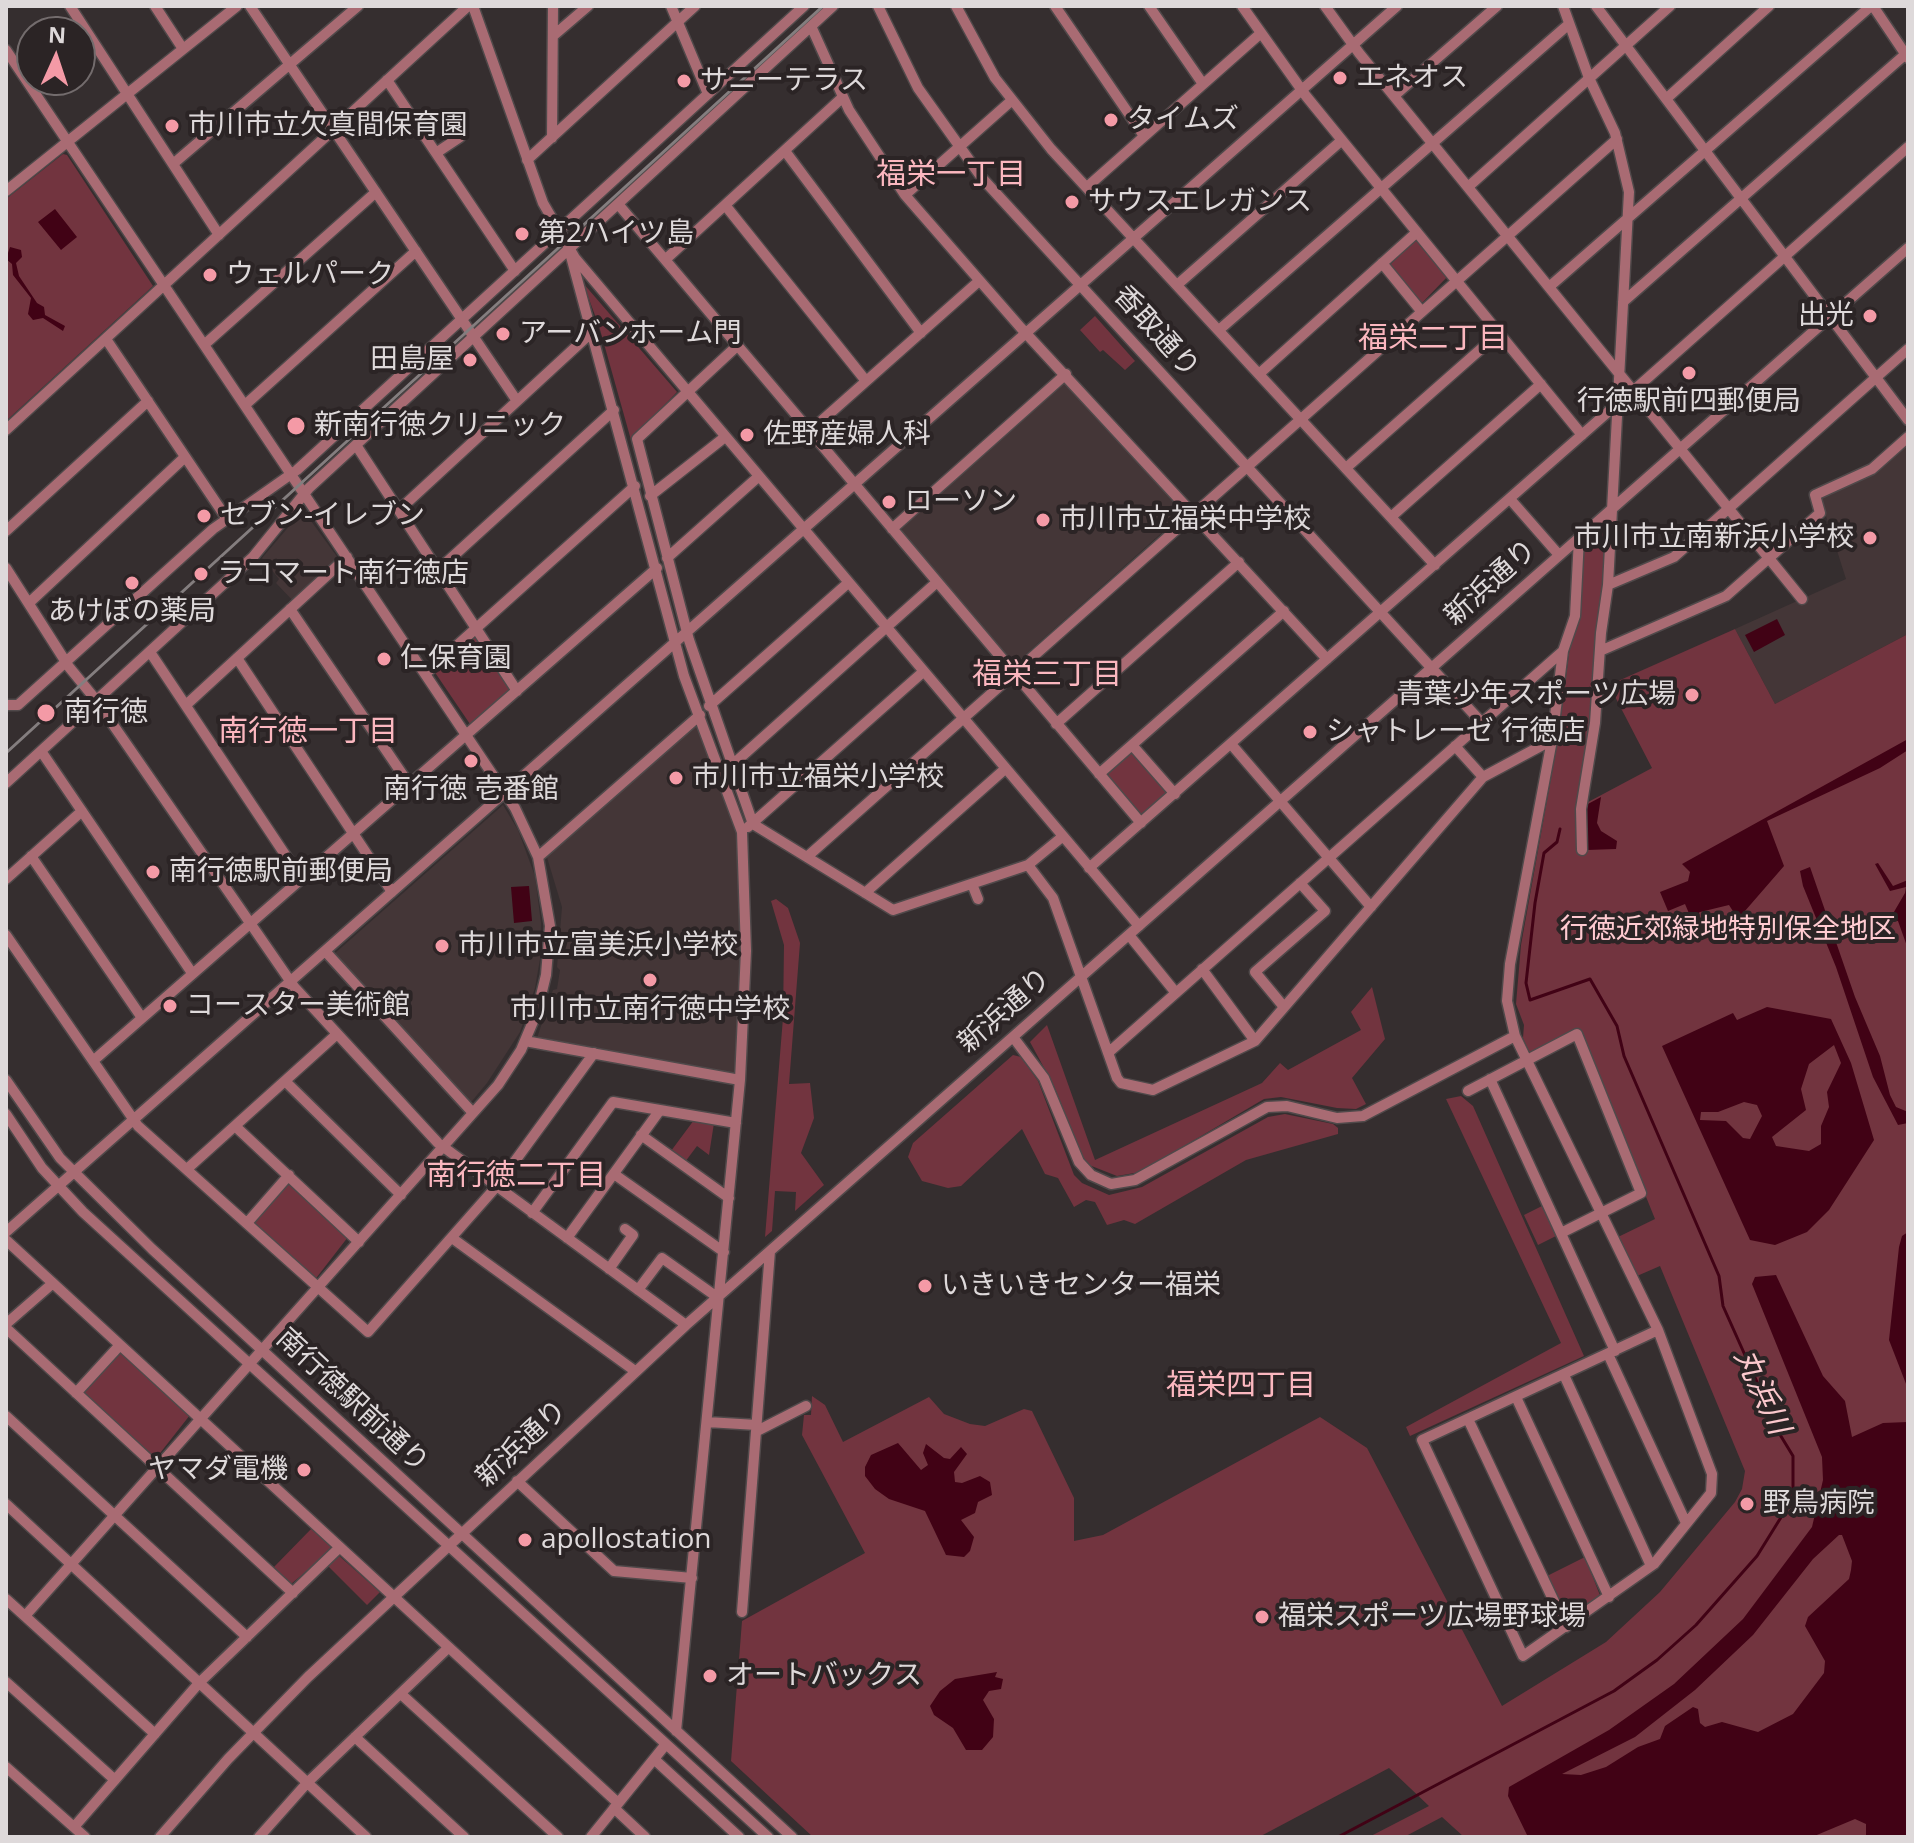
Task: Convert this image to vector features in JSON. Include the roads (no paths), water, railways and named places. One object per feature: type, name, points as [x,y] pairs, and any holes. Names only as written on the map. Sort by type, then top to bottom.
[{"type":"street","points":[[70,6],[219,235]]},
{"type":"street","points":[[155,6],[183,49]]},
{"type":"street","points":[[6,191],[237,6]]},
{"type":"street","points":[[250,6],[517,401]]},
{"type":"street","points":[[173,164],[358,6]]},
{"type":"street","points":[[6,430],[470,6],[527,160],[558,232],[569,249],[1139,926]]},
{"type":"street","points":[[552,138],[553,6]]},
{"type":"street","points":[[553,36],[588,6]]},
{"type":"street","points":[[671,6],[708,94]]},
{"type":"street","points":[[527,160],[695,6]]},
{"type":"street","points":[[6,705],[18,705],[227,519],[291,475],[803,6]]},
{"type":"street","points":[[6,783],[253,557],[304,493],[833,6]]},
{"type":"street","name":"香取通り","points":[[878,6],[910,74],[958,148],[1080,286],[1482,723]]},
{"type":"street","points":[[956,6],[973,44],[1011,101],[1435,565]]},
{"type":"street","points":[[1055,6],[1144,136]]},
{"type":"street","points":[[1149,6],[1203,84]]},
{"type":"street","points":[[1242,6],[1302,90],[1582,435]]},
{"type":"street","points":[[1325,6],[1431,142],[1802,599]]},
{"type":"street","points":[[6,1232],[1397,6]]},
{"type":"street","points":[[1394,96],[1497,6]]},
{"type":"street","points":[[1563,6],[1589,78],[1617,139],[1629,192],[1608,585],[1595,723],[1581,809],[1582,850]]},
{"type":"street","points":[[1596,6],[1908,420]]},
{"type":"street","points":[[1468,187],[1670,6]]},
{"type":"street","points":[[1666,99],[1769,6]]},
{"type":"street","points":[[1549,287],[1872,6],[1907,55],[1623,302]]},
{"type":"street","points":[[1219,330],[1569,24]]},
{"type":"street","points":[[811,26],[843,97],[878,159],[905,195],[1026,333],[1327,659]]},
{"type":"street","points":[[1087,187],[1261,33]]},
{"type":"street","points":[[6,50],[525,824],[538,857],[547,896],[549,947],[543,991],[525,1041],[505,1076],[25,1616]]},
{"type":"street","points":[[387,80],[515,271]]},
{"type":"street","points":[[666,259],[843,97]]},
{"type":"street","points":[[905,195],[1011,101]]},
{"type":"street","points":[[436,153],[460,137]]},
{"type":"street","points":[[808,856],[1617,139]]},
{"type":"street","points":[[1177,285],[1342,140]]},
{"type":"street","points":[[1633,391],[1908,147]]},
{"type":"street","points":[[785,151],[921,333]]},
{"type":"street","points":[[204,345],[376,192]]},
{"type":"street","points":[[618,204],[1141,823]]},
{"type":"street","points":[[725,205],[866,381]]},
{"type":"street","points":[[1259,374],[1417,232]]},
{"type":"street","name":"新浜通り","points":[[160,1837],[253,1732],[635,1371],[1908,248]]},
{"type":"street","points":[[569,249],[684,676],[742,832],[746,951],[740,1080],[676,1731]]},
{"type":"street","points":[[245,405],[416,251]]},
{"type":"street","points":[[1382,263],[1422,312]]},
{"type":"street","points":[[810,431],[979,281]]},
{"type":"street","points":[[399,510],[592,332]]},
{"type":"street","points":[[1346,468],[1499,333]]},
{"type":"street","points":[[106,339],[227,519]]},
{"type":"street","points":[[738,345],[637,439],[709,706],[753,824],[896,910],[1028,865],[1062,837]]},
{"type":"street","points":[[1608,585],[1674,557],[1908,349]]},
{"type":"street","points":[[892,529],[1066,374]]},
{"type":"street","points":[[1391,517],[1541,384]]},
{"type":"street","points":[[6,531],[148,401]]},
{"type":"street","points":[[1089,868],[1617,404]]},
{"type":"street","points":[[438,570],[614,410]]},
{"type":"street","points":[[650,496],[725,437]]},
{"type":"street","points":[[1600,651],[1726,596],[1820,513],[1815,495],[1872,469],[1908,437]]},
{"type":"street","points":[[356,445],[517,691]]},
{"type":"street","points":[[30,602],[185,457]]},
{"type":"street","points":[[667,558],[758,477]]},
{"type":"street","points":[[425,674],[635,486]]},
{"type":"street","points":[[1510,499],[1559,555]]},
{"type":"street","points":[[1579,538],[1575,616],[1563,651],[1552,740],[1510,964],[1507,1001],[1515,1036],[1658,1330],[1712,1474],[1711,1493],[1651,1566],[1523,1656],[1422,1440],[1658,1330]]},
{"type":"street","points":[[186,705],[347,557]]},
{"type":"street","points":[[1056,724],[1239,562]]},
{"type":"street","points":[[6,568],[66,662],[96,700],[290,982],[443,1147],[686,1325]]},
{"type":"street","points":[[93,1061],[352,831],[657,568]]},
{"type":"street","points":[[731,766],[937,582]]},
{"type":"street","points":[[709,706],[848,583]]},
{"type":"street","points":[[290,609],[409,784]]},
{"type":"street","points":[[1099,774],[1284,611]]},
{"type":"street","points":[[1108,1053],[1563,651]]},
{"type":"street","points":[[150,652],[300,877]]},
{"type":"street","points":[[237,658],[392,892]]},
{"type":"street","points":[[742,832],[923,672]]},
{"type":"street","points":[[538,857],[700,715]]},
{"type":"street","points":[[1028,865],[1053,898],[1121,1083],[1153,1090],[1255,1041],[1483,777],[1552,740]]},
{"type":"street","points":[[1231,744],[1371,907]]},
{"type":"street","points":[[1132,745],[1175,794]]},
{"type":"street","points":[[1455,746],[1483,777]]},
{"type":"street","points":[[41,751],[192,973]]},
{"type":"street","points":[[865,893],[1005,769]]},
{"type":"street","points":[[6,879],[82,811]]},
{"type":"street","points":[[31,856],[142,1018]]},
{"type":"street","points":[[1284,1007],[1255,972],[1325,911],[1300,883]]},
{"type":"street","points":[[972,884],[978,899]]},
{"type":"street","points":[[6,935],[133,1120],[368,1332],[496,1187],[594,1053]]},
{"type":"street","points":[[1129,935],[1176,993]]},
{"type":"street","points":[[325,951],[473,1113]]},
{"type":"street","points":[[1202,969],[1255,1041]]},
{"type":"street","points":[[187,1169],[337,1034]]},
{"type":"street","points":[[1468,1091],[1577,1034],[1641,1193],[1561,1233]]},
{"type":"street","points":[[1013,1037],[1044,1078],[1079,1162],[1091,1175],[1111,1184],[1135,1180],[1267,1107],[1287,1106],[1337,1118],[1363,1116],[1515,1036]]},
{"type":"street","points":[[525,1041],[740,1080]]},
{"type":"street","points":[[1490,1079],[1561,1233],[1686,1523]]},
{"type":"street","name":"南行徳駅前通り","points":[[6,1080],[73,1173],[262,1351],[792,1837]]},
{"type":"street","points":[[285,1081],[401,1195]]},
{"type":"street","points":[[532,1213],[613,1102],[736,1123]]},
{"type":"street","points":[[567,1238],[660,1110]]},
{"type":"street","name":"南行徳駅前通り","points":[[6,1114],[33,1157],[58,1187],[768,1837]]},
{"type":"street","points":[[235,1126],[359,1242]]},
{"type":"street","points":[[641,1135],[729,1198]]},
{"type":"street","points":[[614,1174],[724,1252]]},
{"type":"street","points":[[247,1223],[289,1175]]},
{"type":"street","points":[[609,1269],[633,1235],[625,1229]]},
{"type":"street","points":[[452,1238],[635,1371]]},
{"type":"street","points":[[6,1240],[448,1648],[645,1837]]},
{"type":"street","points":[[742,1612],[770,1251]]},
{"type":"street","points":[[638,1290],[662,1258],[719,1296]]},
{"type":"street","points":[[53,1283],[6,1326],[293,1593]]},
{"type":"street","points":[[76,1393],[120,1345]]},
{"type":"street","points":[[1564,1375],[1651,1566]]},
{"type":"street","points":[[1516,1397],[1609,1597]]},
{"type":"street","points":[[707,1422],[757,1428],[806,1406]]},
{"type":"street","points":[[6,1416],[247,1637]]},
{"type":"street","points":[[1468,1419],[1566,1627]]},
{"type":"street","points":[[517,1481],[614,1571],[692,1578]]},
{"type":"street","points":[[6,1504],[366,1837]]},
{"type":"street","points":[[74,1827],[199,1683],[339,1548]]},
{"type":"street","points":[[6,1599],[155,1734]]},
{"type":"street","points":[[265,1835],[307,1783],[448,1648]]},
{"type":"street","points":[[6,1682],[115,1780]]},
{"type":"street","points":[[401,1694],[558,1837]]},
{"type":"street","points":[[355,1737],[464,1837]]},
{"type":"street","points":[[591,1837],[666,1744]]},
{"type":"street","points":[[654,1759],[739,1837]]},
{"type":"street","points":[[6,1767],[85,1837]]},
{"type":"waterway","name":"丸浜川","points":[[1338,1837],[1614,1691],[1657,1660],[1696,1625],[1757,1556],[1793,1498],[1793,1456],[1762,1405],[1757,1382],[1723,1306],[1719,1276],[1624,1056],[1617,1026],[1590,979],[1530,1000],[1526,983],[1535,903],[1544,853],[1557,842],[1560,829]]},
{"type":"railway","points":[[6,753],[823,6]]},
{"type":"place","name":"エネオス","points":[[1340,78]]},
{"type":"place","name":"サニーテラス","points":[[684,81]]},
{"type":"place","name":"タイムズ","points":[[1111,120]]},
{"type":"place","name":"市川市立欠真間保育園","points":[[172,126]]},
{"type":"place","name":"サウスエレガンス","points":[[1072,202]]},
{"type":"place","name":"第2ハイツ島","points":[[522,234]]},
{"type":"place","name":"ウェルパーク","points":[[210,275]]},
{"type":"place","name":"出光","points":[[1870,316]]},
{"type":"place","name":"アーバンホーム門","points":[[503,334]]},
{"type":"place","name":"田島屋","points":[[470,360]]},
{"type":"place","name":"行徳駅前四郵便局","points":[[1689,373]]},
{"type":"place","name":"新南行徳クリニック","points":[[296,426]]},
{"type":"place","name":"佐野産婦人科","points":[[747,435]]},
{"type":"place","name":"ローソン","points":[[889,502]]},
{"type":"place","name":"セブン-イレブン","points":[[204,516]]},
{"type":"place","name":"市川市立福栄中学校","points":[[1043,520]]},
{"type":"place","name":"市川市立南新浜小学校","points":[[1870,538]]},
{"type":"place","name":"ラコマート南行徳店","points":[[201,574]]},
{"type":"place","name":"あけぼの薬局","points":[[132,583]]},
{"type":"place","name":"仁保育園","points":[[384,659]]},
{"type":"place","name":"青葉少年スポーツ広場","points":[[1692,695]]},
{"type":"place","name":"南行徳","points":[[46,713]]},
{"type":"place","name":"シャトレーゼ 行徳店","points":[[1310,732]]},
{"type":"place","name":"南行徳 壱番館","points":[[471,761]]},
{"type":"place","name":"市川市立福栄小学校","points":[[676,778]]},
{"type":"place","name":"南行徳駅前郵便局","points":[[153,872]]},
{"type":"place","name":"市川市立富美浜小学校","points":[[442,946]]},
{"type":"place","name":"市川市立南行徳中学校","points":[[650,980]]},
{"type":"place","name":"コースター美術館","points":[[170,1006]]},
{"type":"place","name":"いきいきセンター福栄","points":[[925,1286]]},
{"type":"place","name":"ヤマダ電機","points":[[304,1470]]},
{"type":"place","name":"野鳥病院","points":[[1747,1504]]},
{"type":"place","name":"apollostation","points":[[525,1540]]},
{"type":"place","name":"福栄スポーツ広場野球場","points":[[1262,1617]]},
{"type":"place","name":"オートバックス","points":[[710,1676]]},
{"type":"district","name":"福栄一丁目","points":[[951,175]]},
{"type":"district","name":"福栄二丁目","points":[[1433,339]]},
{"type":"district","name":"福栄三丁目","points":[[1047,675]]},
{"type":"district","name":"南行徳一丁目","points":[[308,732]]},
{"type":"district","name":"南行徳二丁目","points":[[516,1176]]},
{"type":"district","name":"福栄四丁目","points":[[1241,1386]]},
{"type":"park label","name":"行徳近郊緑地特別保全地区","points":[[1728,930]]}]
